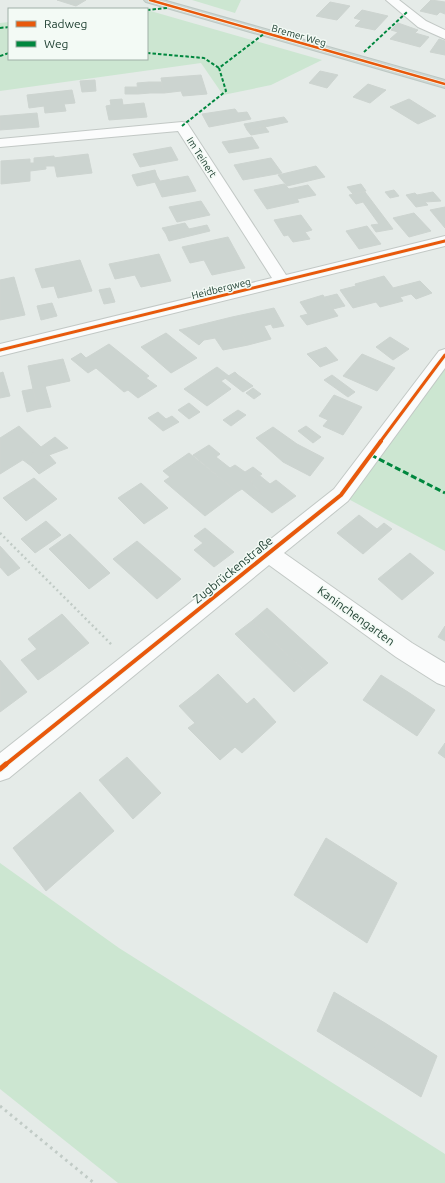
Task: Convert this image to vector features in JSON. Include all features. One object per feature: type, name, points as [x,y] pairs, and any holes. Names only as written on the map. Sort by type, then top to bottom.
[{"type":"main road","name":"Bremer Weg","points":[[150,0],[445,84]]},
{"type":"street","points":[[392,0],[422,24],[445,35]]},
{"type":"street","name":"Im Teinert","points":[[0,143],[182,126],[282,281]]},
{"type":"street","name":"Heidbergweg","points":[[0,350],[445,241]]},
{"type":"street","name":"Zugbrückenstraße","points":[[0,769],[341,496],[445,355]]},
{"type":"street","name":"Kaninchengarten","points":[[270,554],[404,650],[445,675]]},
{"type":"path","points":[[0,534],[131,665]]},
{"type":"path","points":[[0,1106],[94,1183]]},
{"type":"green space","points":[[192,0],[241,0],[235,13]]},
{"type":"green space","points":[[148,10],[322,60],[271,85],[223,95],[201,63],[0,91],[0,23],[8,22],[8,60],[148,60]]},
{"type":"green space","points":[[445,369],[445,551],[341,495],[376,457]]},
{"type":"green space","points":[[0,863],[119,948],[445,1154],[445,1183],[118,1183],[0,1089]]},
{"type":"building","points":[[57,0],[86,0],[76,6]]},
{"type":"building","points":[[431,0],[445,2],[445,14],[440,12],[437,15],[420,11]]},
{"type":"building","points":[[330,2],[350,6],[337,20],[316,16]]},
{"type":"building","points":[[362,10],[388,16],[375,30],[355,26],[361,20],[354,18]]},
{"type":"building","points":[[398,23],[418,30],[415,33],[429,37],[420,47],[390,39],[398,32],[391,30]]},
{"type":"building","points":[[439,39],[445,41],[445,55],[430,52]]},
{"type":"building","points":[[320,71],[338,75],[327,88],[309,83]]},
{"type":"building","points":[[201,75],[207,94],[183,96],[181,91],[164,93],[161,78]]},
{"type":"building","points":[[95,80],[96,91],[82,92],[80,81]]},
{"type":"building","points":[[149,82],[150,93],[138,94],[137,83]]},
{"type":"building","points":[[149,82],[161,82],[164,93],[150,93]]},
{"type":"building","points":[[368,84],[386,90],[370,103],[353,97]]},
{"type":"building","points":[[125,87],[137,87],[138,94],[125,94]]},
{"type":"building","points":[[72,90],[75,103],[64,104],[66,111],[45,113],[44,106],[29,108],[27,95]]},
{"type":"building","points":[[122,99],[123,105],[144,103],[147,117],[109,120],[106,106],[111,105],[110,100]]},
{"type":"building","points":[[409,99],[436,116],[418,124],[390,107]]},
{"type":"building","points":[[235,109],[238,113],[247,112],[251,119],[209,127],[202,114]]},
{"type":"building","points":[[37,113],[39,127],[0,130],[0,116]]},
{"type":"building","points":[[284,117],[288,122],[265,127],[261,121]]},
{"type":"building","points":[[261,121],[265,127],[247,130],[244,124]]},
{"type":"building","points":[[265,127],[269,132],[251,135],[247,130]]},
{"type":"building","points":[[252,137],[259,148],[229,153],[222,142]]},
{"type":"building","points":[[171,147],[178,160],[140,167],[133,154]]},
{"type":"building","points":[[88,154],[92,173],[57,177],[53,158]]},
{"type":"building","points":[[54,156],[55,166],[46,166],[45,157]]},
{"type":"building","points":[[45,157],[46,169],[30,171],[30,163],[34,163],[34,158]]},
{"type":"building","points":[[271,158],[282,173],[243,180],[234,165]]},
{"type":"building","points":[[30,159],[30,181],[1,184],[1,161]]},
{"type":"building","points":[[316,166],[325,177],[287,186],[278,175]]},
{"type":"building","points":[[155,170],[157,176],[134,180],[132,175]]},
{"type":"building","points":[[157,176],[160,181],[137,186],[134,180]]},
{"type":"building","points":[[188,176],[196,191],[162,197],[155,182]]},
{"type":"building","points":[[284,184],[289,189],[308,185],[316,195],[297,199],[299,202],[267,209],[254,190]]},
{"type":"building","points":[[361,184],[366,191],[353,194],[347,187]]},
{"type":"building","points":[[394,190],[399,196],[390,198],[385,192]]},
{"type":"building","points":[[365,192],[393,229],[376,232],[371,225],[379,224],[363,202],[356,204],[349,195]]},
{"type":"building","points":[[433,192],[441,201],[425,202],[428,205],[416,207],[406,195],[415,193],[417,195]]},
{"type":"building","points":[[201,201],[210,215],[177,222],[169,207]]},
{"type":"building","points":[[445,207],[445,228],[430,210]]},
{"type":"building","points":[[414,213],[431,231],[409,237],[393,218]]},
{"type":"building","points":[[301,215],[312,230],[305,232],[310,239],[293,242],[288,235],[284,236],[274,220]]},
{"type":"building","points":[[185,223],[189,229],[166,234],[162,228]]},
{"type":"building","points":[[207,225],[210,231],[169,241],[166,234]]},
{"type":"building","points":[[367,226],[381,244],[359,249],[346,231]]},
{"type":"building","points":[[228,237],[245,268],[212,275],[204,260],[190,263],[182,247]]},
{"type":"building","points":[[159,254],[171,281],[141,287],[135,275],[115,279],[109,264]]},
{"type":"building","points":[[80,260],[92,291],[58,298],[54,286],[42,288],[35,269]]},
{"type":"building","points":[[384,276],[403,301],[380,307],[376,302],[353,308],[340,290],[356,286],[355,284]]},
{"type":"building","points":[[14,277],[25,315],[0,320],[0,280]]},
{"type":"building","points":[[420,281],[432,293],[416,299],[411,294],[400,297],[393,288]]},
{"type":"building","points":[[110,288],[115,302],[104,304],[99,290]]},
{"type":"building","points":[[337,294],[345,306],[333,309],[325,297]]},
{"type":"building","points":[[323,295],[338,316],[307,325],[300,316],[308,314],[300,302]]},
{"type":"building","points":[[52,303],[57,316],[41,320],[37,306]]},
{"type":"building","points":[[274,308],[284,326],[273,328],[271,324],[264,326],[271,339],[248,345],[232,317]]},
{"type":"building","points":[[232,317],[248,345],[223,350],[215,338],[204,340],[199,345],[179,330]]},
{"type":"building","points":[[166,333],[197,358],[171,373],[141,347]]},
{"type":"building","points":[[390,337],[409,349],[393,360],[376,347]]},
{"type":"building","points":[[109,344],[149,376],[146,378],[157,386],[138,398],[128,390],[124,392],[96,368],[88,373],[71,359],[81,353],[86,358]]},
{"type":"building","points":[[326,347],[338,360],[320,367],[307,354]]},
{"type":"building","points":[[362,354],[395,368],[377,391],[343,376]]},
{"type":"building","points":[[63,359],[70,381],[33,389],[28,366]]},
{"type":"building","points":[[217,367],[229,376],[221,381],[231,389],[207,406],[184,389]]},
{"type":"building","points":[[3,372],[10,396],[0,398],[0,373]]},
{"type":"building","points":[[235,372],[253,386],[243,392],[225,378]]},
{"type":"building","points":[[332,375],[355,392],[348,397],[324,380]]},
{"type":"building","points":[[45,386],[51,407],[38,409],[33,389]]},
{"type":"building","points":[[253,388],[261,394],[254,399],[246,393]]},
{"type":"building","points":[[33,389],[38,409],[27,412],[22,391]]},
{"type":"building","points":[[334,395],[362,407],[343,435],[323,426],[328,420],[319,416]]},
{"type":"building","points":[[189,403],[200,412],[189,419],[178,410]]},
{"type":"building","points":[[238,410],[246,415],[231,426],[223,420]]},
{"type":"building","points":[[158,412],[166,419],[172,416],[179,422],[163,431],[148,418]]},
{"type":"building","points":[[19,426],[42,448],[0,474],[0,438]]},
{"type":"building","points":[[306,426],[321,437],[313,443],[298,431]]},
{"type":"building","points":[[273,427],[297,444],[324,458],[310,476],[283,462],[256,438]]},
{"type":"building","points":[[55,437],[68,448],[49,455],[31,466],[23,460]]},
{"type":"building","points":[[209,445],[220,454],[216,457],[230,468],[235,465],[245,472],[253,467],[262,474],[250,482],[261,492],[253,498],[242,489],[237,492],[193,455]]},
{"type":"building","points":[[189,453],[237,492],[205,516],[164,481],[170,477],[163,471]]},
{"type":"building","points":[[49,455],[56,463],[39,474],[31,466]]},
{"type":"building","points":[[259,475],[270,484],[276,480],[296,496],[272,513],[253,498],[261,492],[250,482]]},
{"type":"building","points":[[34,478],[57,499],[26,521],[3,498]]},
{"type":"building","points":[[141,483],[168,508],[144,524],[118,498]]},
{"type":"building","points":[[359,515],[377,529],[384,523],[392,529],[363,554],[337,533]]},
{"type":"building","points":[[46,521],[61,535],[35,553],[21,539]]},
{"type":"building","points":[[205,528],[234,552],[214,567],[194,550],[203,543],[194,536]]},
{"type":"building","points":[[70,534],[110,573],[89,589],[49,549]]},
{"type":"building","points":[[137,541],[181,579],[157,599],[113,559]]},
{"type":"building","points":[[0,546],[20,568],[8,576],[0,567]]},
{"type":"building","points":[[410,553],[434,573],[402,600],[378,579]]},
{"type":"building","points":[[267,608],[328,663],[311,677],[252,621]]},
{"type":"building","points":[[62,614],[89,643],[54,669],[28,639]]},
{"type":"building","points":[[252,621],[311,677],[294,692],[235,634]]},
{"type":"building","points":[[445,626],[445,641],[438,637]]},
{"type":"building","points":[[37,649],[54,669],[38,680],[21,660]]},
{"type":"building","points":[[0,660],[27,692],[0,712]]},
{"type":"building","points":[[218,674],[247,704],[254,698],[276,722],[251,745],[197,692]]},
{"type":"building","points":[[381,675],[408,692],[390,718],[363,700]]},
{"type":"building","points":[[197,692],[251,745],[242,753],[235,747],[220,760],[188,728],[195,723],[179,706]]},
{"type":"building","points":[[408,692],[435,710],[417,736],[390,718]]},
{"type":"building","points":[[445,743],[445,758],[438,753]]},
{"type":"building","points":[[127,757],[161,793],[133,819],[99,780]]},
{"type":"building","points":[[80,792],[114,831],[46,891],[13,848]]},
{"type":"building","points":[[326,838],[397,883],[367,943],[294,895]]},
{"type":"building","points":[[334,992],[385,1023],[368,1063],[317,1031]]},
{"type":"building","points":[[385,1023],[437,1056],[421,1097],[368,1063]]},
{"type":"marked path","points":[[148,10],[167,8]]},
{"type":"marked path","points":[[364,52],[407,12]]},
{"type":"marked path","points":[[0,28],[8,27]]},
{"type":"marked path","points":[[182,126],[226,91],[219,68],[265,33]]},
{"type":"marked path","points":[[0,56],[8,53]]},
{"type":"marked path","points":[[148,53],[204,58],[219,68]]},
{"type":"marked path","points":[[371,455],[445,493]]},
{"type":"cycle path","points":[[150,0],[445,84]]},
{"type":"cycle path","points":[[0,350],[445,241]]},
{"type":"cycle path","points":[[0,769],[341,495],[445,355]]}]
